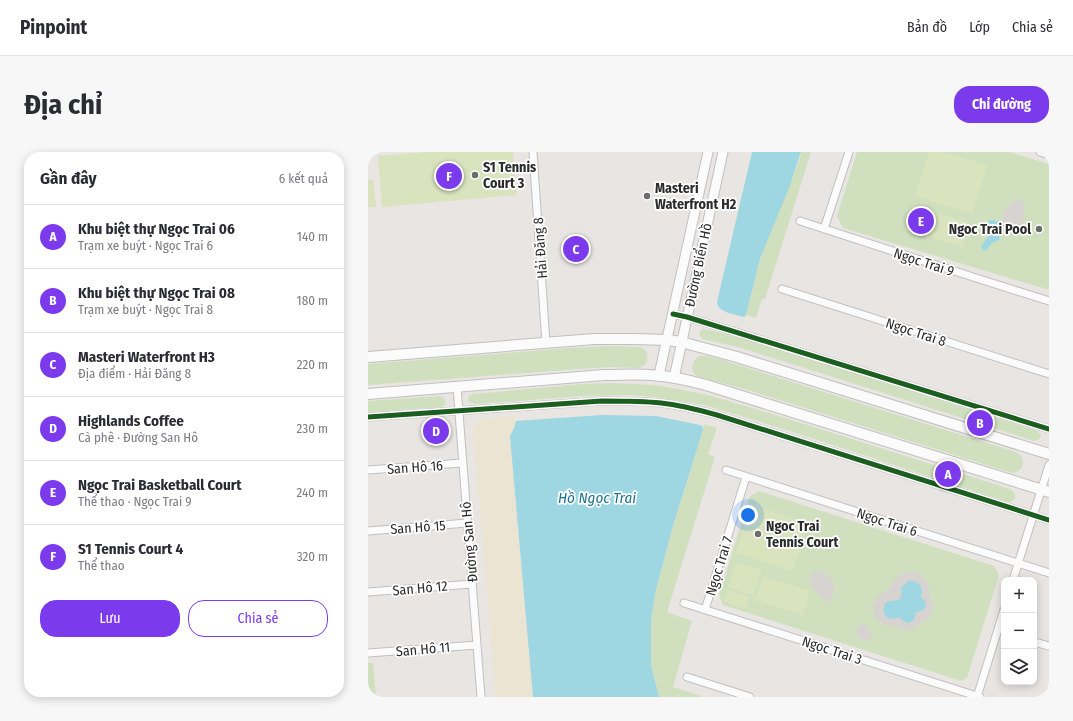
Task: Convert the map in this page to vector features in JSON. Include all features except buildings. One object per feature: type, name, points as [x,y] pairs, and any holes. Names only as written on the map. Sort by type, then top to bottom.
[{"type":"main road","points":[[368,357],[594,339],[667,340],[681,342],[731,355],[1049,454]]},
{"type":"main road","points":[[368,394],[604,375],[659,375],[706,385],[1045,491]]},
{"type":"street","name":"Hải Đăng 8","points":[[533,152],[546,343]]},
{"type":"street","name":"Đường Biển Hồ","points":[[659,375],[708,152]]},
{"type":"street","name":"Đường Biển Hồ","points":[[674,378],[723,152]]},
{"type":"street","points":[[824,229],[849,152]]},
{"type":"street","name":"Ngọc Trai 9","points":[[800,221],[1049,301]]},
{"type":"street","name":"Ngọc Trai 8","points":[[782,289],[1049,374]]},
{"type":"street","points":[[673,314],[1049,429]]},
{"type":"street","name":"Đường San Hô","points":[[457,387],[481,697]]},
{"type":"street","points":[[368,417],[602,401],[661,403],[695,409],[717,415],[1049,520]]},
{"type":"street","name":"San Hô 16","points":[[368,470],[462,463]]},
{"type":"street","points":[[1014,577],[1033,515],[1045,491],[1049,465]]},
{"type":"street","name":"Ngọc Trai 6","points":[[726,470],[1049,573]]},
{"type":"street","name":"Ngọc Trai 7","points":[[705,610],[746,477]]},
{"type":"street","name":"San Hô 15","points":[[368,531],[467,523]]},
{"type":"street","name":"San Hô 12","points":[[368,592],[472,584]]},
{"type":"street","name":"Ngọc Trai 3","points":[[684,603],[978,697]]},
{"type":"street","points":[[978,697],[1001,631]]},
{"type":"street","points":[[1037,643],[1049,646]]},
{"type":"street","name":"San Hô 11","points":[[368,653],[477,645]]},
{"type":"street","points":[[687,677],[750,697]]},
{"type":"green space","points":[[427,152],[513,152],[517,195],[382,207],[378,156]]},
{"type":"green space","points":[[801,152],[811,152],[765,299],[762,299],[756,318],[746,315],[760,259],[800,159]]},
{"type":"green space","points":[[857,152],[1009,152],[1049,164],[1049,290],[843,228],[837,216]]},
{"type":"green space","points":[[929,152],[944,152],[987,166],[972,214],[915,196]]},
{"type":"green space","points":[[368,180],[373,180],[376,207],[368,207]]},
{"type":"green space","points":[[912,205],[970,223],[963,247],[904,229]]},
{"type":"green space","points":[[703,329],[737,336],[1035,430],[1039,432],[1041,436],[1035,441],[1031,440],[738,347],[703,339],[700,337],[700,331]]},
{"type":"green space","points":[[611,346],[640,347],[647,353],[647,361],[643,366],[638,368],[592,368],[368,385],[368,364]]},
{"type":"green space","points":[[699,356],[717,358],[1013,451],[1020,455],[1023,465],[1019,470],[1012,473],[751,391],[698,376],[693,371],[692,366]]},
{"type":"green space","points":[[609,383],[653,385],[708,395],[1010,489],[1014,493],[1015,497],[1013,500],[1008,502],[774,426],[704,405],[654,397],[628,395],[584,396],[476,404],[469,402],[468,399],[469,396],[473,394]]},
{"type":"green space","points":[[443,397],[446,402],[444,406],[368,412],[368,401]]},
{"type":"green space","points":[[705,424],[717,428],[708,454],[715,457],[667,612],[692,621],[673,687],[701,697],[659,697],[651,665],[651,621],[655,594],[672,529]]},
{"type":"green space","points":[[759,491],[994,566],[999,575],[967,678],[961,681],[723,605],[719,595],[750,496]]},
{"type":"green space","points":[[751,505],[808,523],[793,571],[736,553]]},
{"type":"green space","points":[[736,562],[761,570],[753,595],[728,587]]},
{"type":"green space","points":[[763,577],[810,591],[803,615],[755,600]]},
{"type":"green space","points":[[727,590],[749,597],[746,609],[724,602]]},
{"type":"green space","points":[[368,663],[373,663],[376,697],[368,697]]},
{"type":"sand","points":[[515,416],[516,424],[510,436],[533,697],[496,697],[473,430],[482,418]]},
{"type":"shaded area","points":[[1020,199],[1025,207],[1023,222],[1017,231],[1008,237],[1003,228],[1003,213],[1012,202]]},
{"type":"shaded area","points":[[818,571],[828,576],[833,582],[834,593],[829,603],[817,594],[811,583],[810,573]]},
{"type":"shaded area","points":[[906,572],[915,572],[920,574],[929,586],[930,597],[934,605],[931,614],[927,619],[907,631],[899,627],[884,625],[874,616],[873,605],[878,596],[889,589],[897,577]],"holes":[[[913,581],[920,584],[922,594],[921,597],[925,608],[922,611],[916,612],[914,620],[903,620],[899,617],[894,619],[887,618],[883,611],[883,607],[893,600],[899,600],[901,598],[901,591]]]},
{"type":"shaded area","points":[[864,623],[873,636],[865,641],[858,637],[856,632],[858,627]]},
{"type":"water","points":[[752,152],[801,152],[789,188],[760,259],[746,315],[744,317],[720,309],[717,302]]},
{"type":"water","points":[[989,220],[995,220],[998,222],[998,229],[1001,236],[999,240],[992,243],[986,251],[983,250],[981,246],[988,237],[986,225]]},
{"type":"water","name":"Hồ Ngọc Trai","points":[[602,415],[656,416],[700,425],[703,427],[672,529],[655,594],[651,621],[651,665],[659,697],[533,697],[510,436],[516,421]]},
{"type":"water","points":[[909,581],[916,582],[920,585],[922,591],[921,597],[924,599],[926,605],[925,608],[922,611],[916,612],[914,620],[909,623],[905,622],[899,617],[894,619],[887,618],[883,611],[885,603],[898,600],[901,597],[901,588]]},
{"type":"cycle path","points":[[673,314],[687,317],[1049,429]]},
{"type":"cycle path","points":[[368,417],[602,401],[639,401],[668,404],[717,415],[1049,520]]},
{"type":"place","name":"S1 Tennis Court 3","points":[[475,175]]},
{"type":"place","name":"S1 Tennis Court 4","points":[[449,176]]},
{"type":"place","name":"Masteri Waterfront H2","points":[[647,196]]},
{"type":"place","name":"Ngọc Trai Basketball Court","points":[[921,221]]},
{"type":"place","name":"Ngoc Trai Pool","points":[[1039,229]]},
{"type":"place","name":"Masteri Waterfront H3","points":[[576,249]]},
{"type":"place","name":"Khu biệt thự Ngọc Trai 08","points":[[980,423]]},
{"type":"place","name":"Highlands Coffee","points":[[436,431]]},
{"type":"place","name":"Khu biệt thự Ngọc Trai 06","points":[[948,474]]},
{"type":"place","name":"Ngoc Trai Tennis Court","points":[[758,534]]}]
